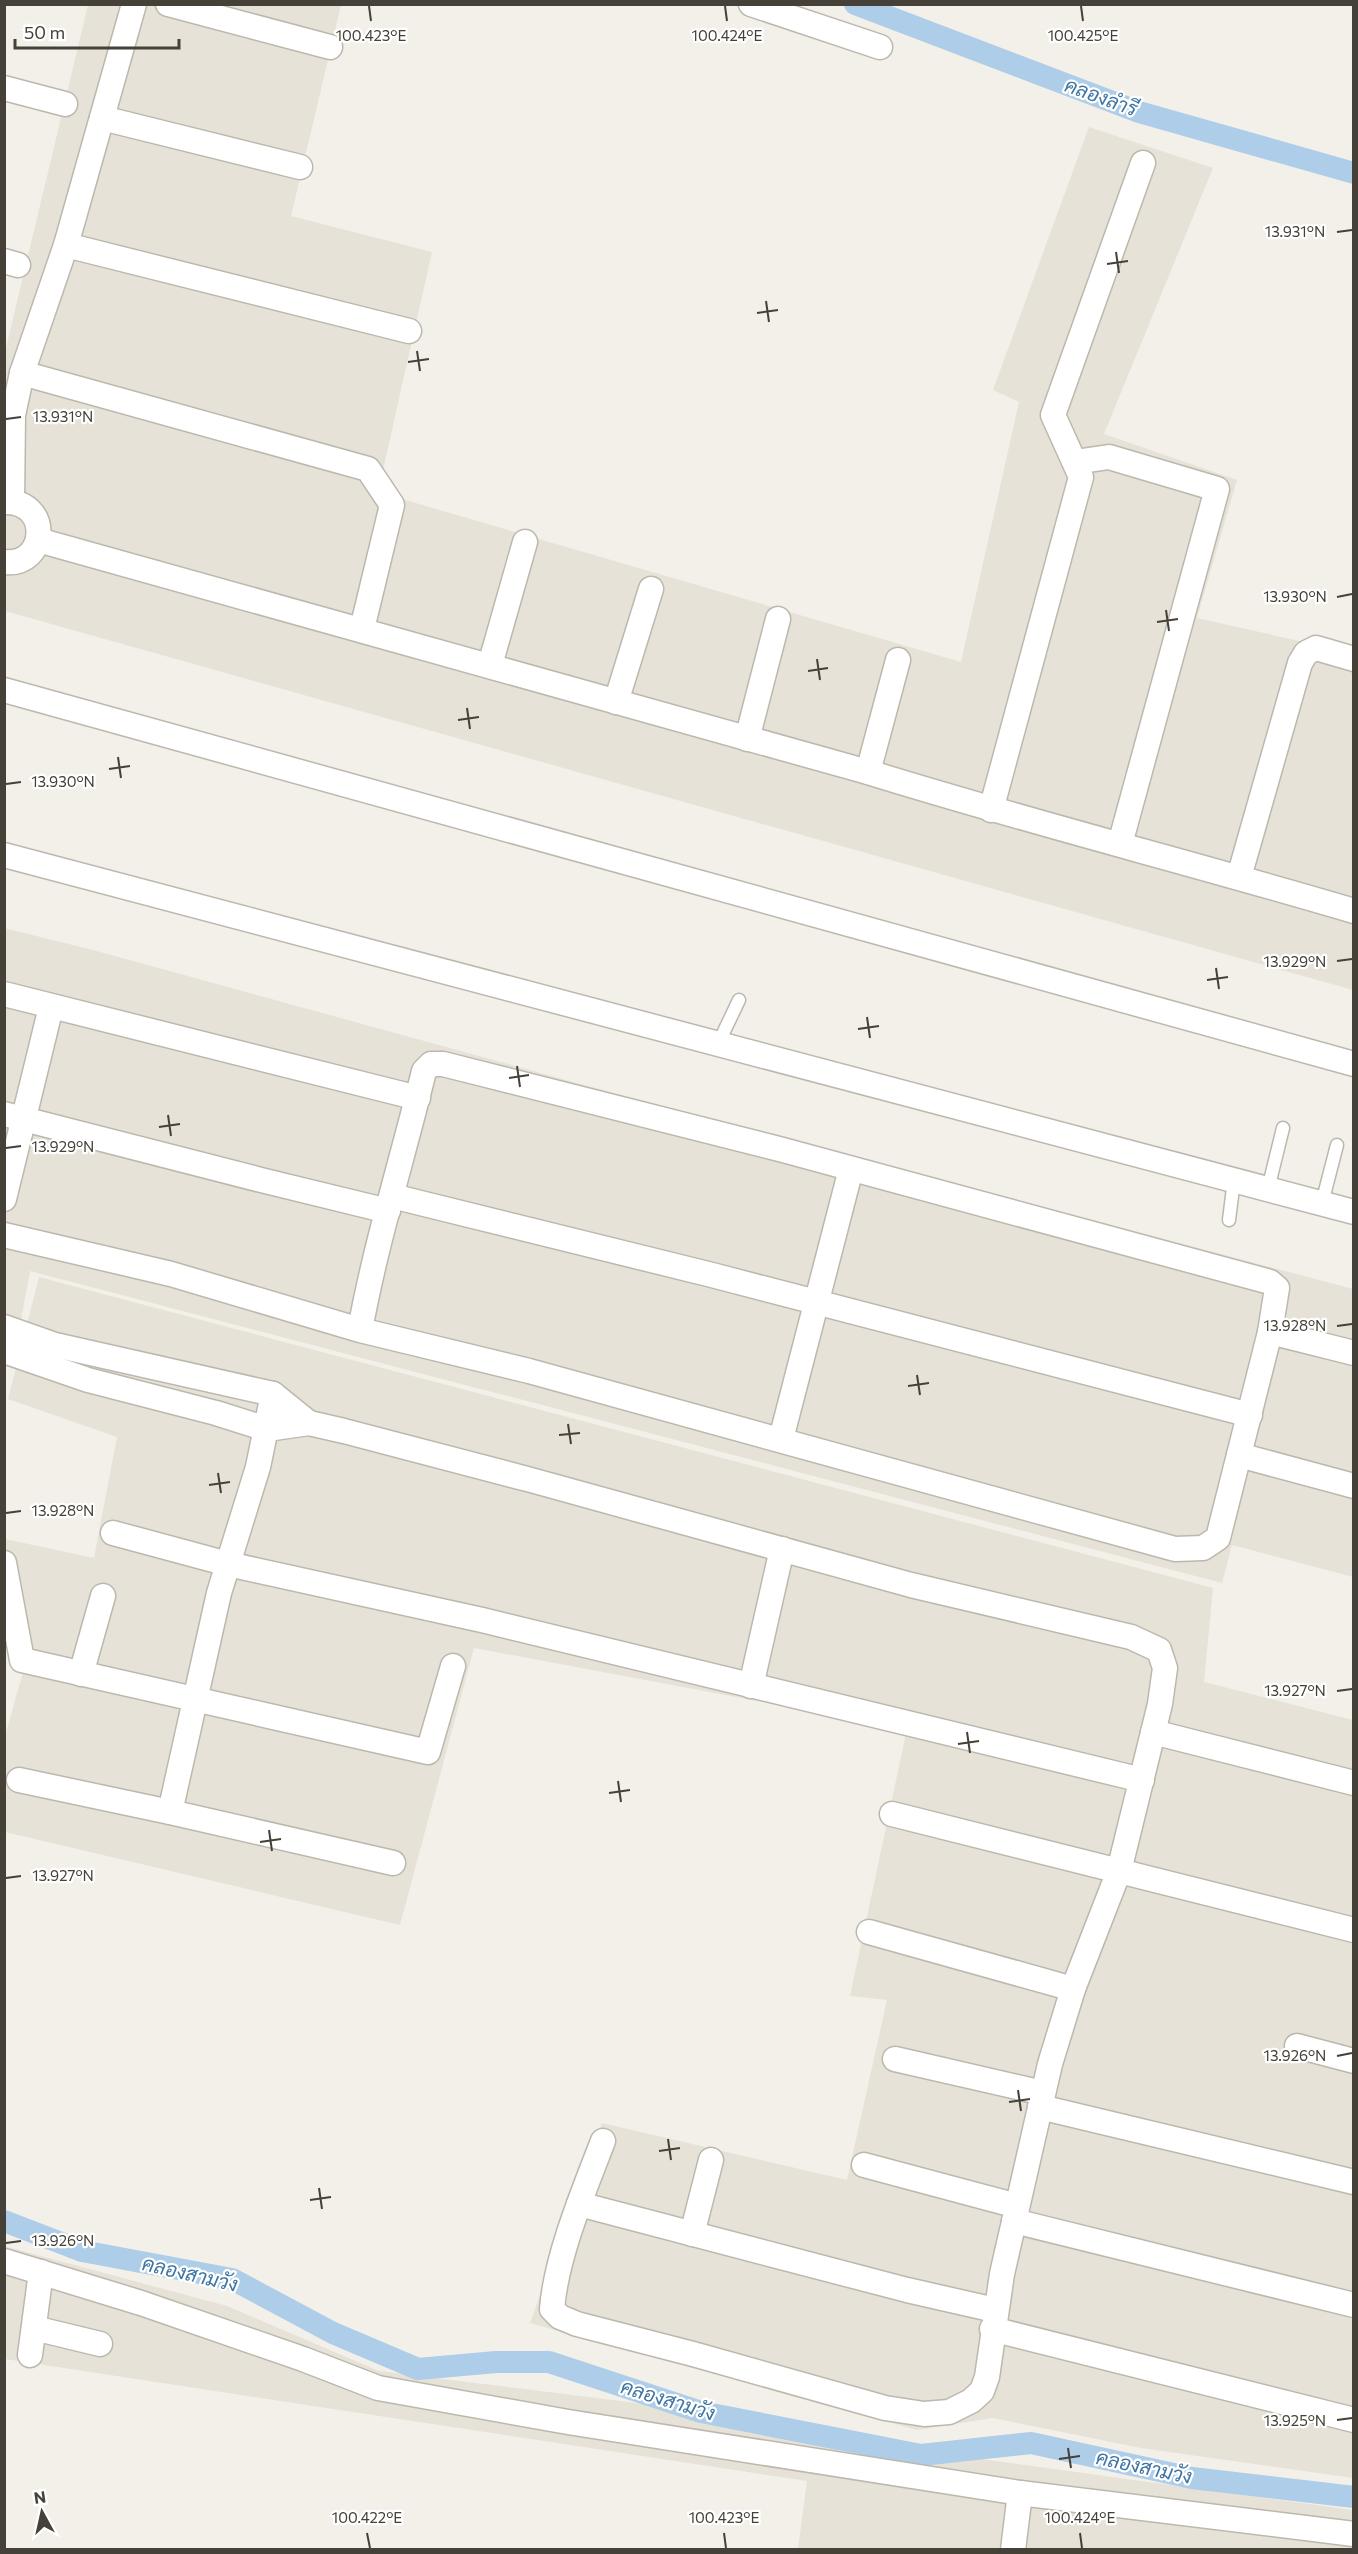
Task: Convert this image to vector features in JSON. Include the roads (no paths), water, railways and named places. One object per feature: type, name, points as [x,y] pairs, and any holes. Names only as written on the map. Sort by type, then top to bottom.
[{"type":"street","points":[[4,562],[21,560],[32,552],[38,540],[39,527],[34,515],[25,506],[8,502],[13,415],[22,373],[66,245],[134,4]]},
{"type":"street","points":[[168,4],[330,46]]},
{"type":"street","points":[[751,4],[880,47]]},
{"type":"street","points":[[4,88],[65,104]]},
{"type":"street","points":[[102,118],[300,167]]},
{"type":"street","points":[[991,810],[1081,477],[1053,415],[1143,163]]},
{"type":"street","points":[[66,245],[409,331]]},
{"type":"street","points":[[22,373],[368,470],[392,505],[362,629]]},
{"type":"street","points":[[1075,462],[1109,457],[1217,489],[1120,844]]},
{"type":"street","points":[[38,540],[490,665],[868,772],[991,810],[1239,877],[1353,911]]},
{"type":"street","points":[[490,665],[525,542]]},
{"type":"street","points":[[616,702],[651,589]]},
{"type":"street","points":[[747,739],[778,619]]},
{"type":"street","points":[[1239,877],[1300,663],[1306,654],[1316,648],[1353,659]]},
{"type":"street","points":[[868,772],[898,660]]},
{"type":"street","points":[[4,690],[1353,1064]]},
{"type":"street","points":[[4,855],[1353,1212]]},
{"type":"street","points":[[4,994],[418,1098]]},
{"type":"street","points":[[4,1200],[14,1116],[51,1007]]},
{"type":"street","points":[[5,1234],[171,1274],[360,1330],[529,1371],[781,1438],[1175,1549],[1203,1548],[1218,1538],[1270,1332],[1277,1288],[1270,1282],[851,1169],[443,1064],[431,1064],[424,1071],[377,1249],[360,1330]]},
{"type":"street","points":[[14,1116],[261,1180],[390,1203],[816,1303],[1250,1415]]},
{"type":"street","points":[[781,1438],[851,1169]]},
{"type":"street","points":[[4,1326],[55,1345],[273,1394],[309,1423]]},
{"type":"street","points":[[1270,1332],[1353,1353]]},
{"type":"street","points":[[52,1368],[55,1345]]},
{"type":"street","points":[[4,1351],[52,1368],[267,1429],[309,1423],[520,1477],[911,1585],[1131,1637],[1159,1650],[1165,1668],[1142,1780],[1119,1871],[1073,1989],[1042,2100],[994,2320],[987,2377],[982,2391],[971,2401],[949,2412],[924,2414],[885,2408],[577,2324],[560,2317],[552,2309],[554,2291],[579,2204],[603,2140]]},
{"type":"street","points":[[170,1812],[219,1593],[258,1467],[273,1394]]},
{"type":"street","points":[[1239,1455],[1353,1486]]},
{"type":"street","points":[[113,1533],[228,1564],[482,1620],[1142,1780]]},
{"type":"street","points":[[751,1686],[782,1549]]},
{"type":"street","points":[[4,1563],[22,1660],[81,1674],[428,1752],[453,1666]]},
{"type":"street","points":[[81,1674],[103,1596]]},
{"type":"street","points":[[1153,1732],[1353,1782]]},
{"type":"street","points":[[19,1780],[393,1863]]},
{"type":"street","points":[[892,1814],[1353,1930]]},
{"type":"street","points":[[869,1932],[1073,1989]]},
{"type":"street","points":[[1297,2046],[1353,2061]]},
{"type":"street","points":[[895,2059],[1353,2182]]},
{"type":"street","points":[[692,2234],[711,2160]]},
{"type":"street","points":[[864,2165],[1016,2213],[1353,2306]]},
{"type":"street","points":[[579,2204],[907,2290],[994,2320],[1353,2420]]},
{"type":"street","points":[[4,2261],[292,2355],[378,2388],[568,2422],[1020,2493],[1353,2534]]},
{"type":"street","points":[[30,2355],[41,2272]]},
{"type":"street","points":[[34,2328],[100,2344]]},
{"type":"street","points":[[1013,2550],[1020,2493]]},
{"type":"lane","points":[[718,1044],[739,1000]]},
{"type":"lane","points":[[1268,1189],[1283,1128]]},
{"type":"lane","points":[[1322,1203],[1337,1145]]},
{"type":"lane","points":[[1228,1220],[1234,1180]]},
{"type":"waterway","name":"คลองลำรี","points":[[855,4],[1139,112],[1354,173]]},
{"type":"waterway","name":"คลองสามวัง","points":[[4,2221],[82,2251],[232,2279],[333,2333],[418,2369],[496,2362],[549,2362],[701,2412],[921,2455],[1031,2443],[1192,2478],[1354,2497]]}]
